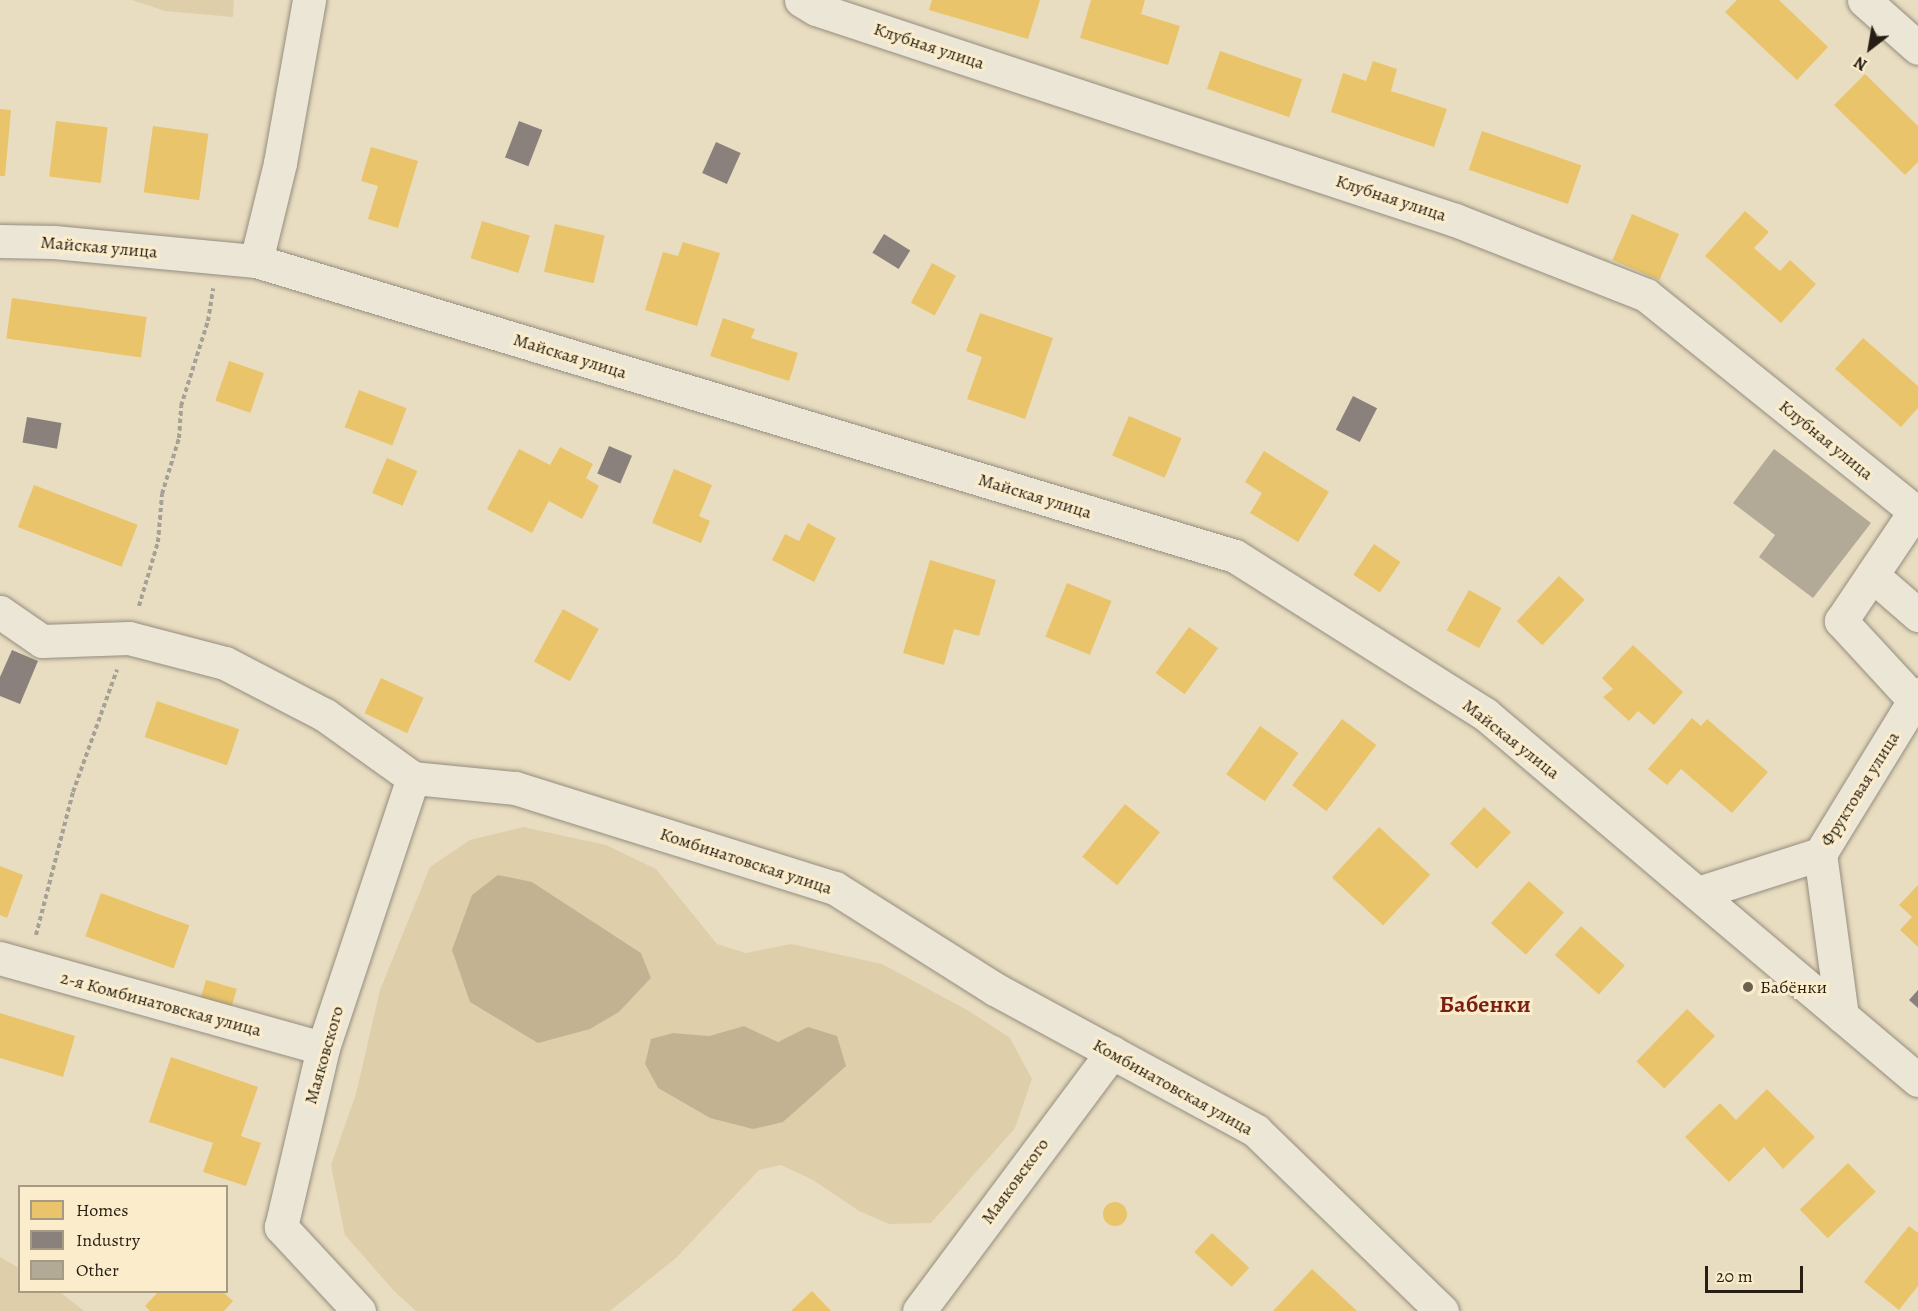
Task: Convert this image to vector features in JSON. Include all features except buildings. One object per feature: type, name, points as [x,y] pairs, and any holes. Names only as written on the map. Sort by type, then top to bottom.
[{"type":"street","points":[[256,261],[280,164],[309,0]]},
{"type":"street","name":"Клубная улица","points":[[801,0],[816,9],[1455,220],[1646,295],[1917,513]]},
{"type":"street","points":[[1864,0],[1918,48]]},
{"type":"street","name":"Майская улица","points":[[0,240],[54,242],[256,261],[1234,556],[1485,714],[1918,1080]]},
{"type":"street","points":[[1916,697],[1841,621],[1917,513]]},
{"type":"street","points":[[1872,575],[1918,615]]},
{"type":"street","points":[[0,612],[42,641],[129,638],[225,663],[325,715],[412,778]]},
{"type":"street","name":"Фруктовая улица","points":[[1842,1016],[1820,854],[1916,697]]},
{"type":"street","name":"Маяковского","points":[[359,1311],[281,1227],[323,1048],[412,778]]},
{"type":"street","name":"Комбинатовская улица","points":[[412,778],[515,788],[835,888],[995,989],[1256,1131],[1442,1311]]},
{"type":"street","name":"Фруктовая улица","points":[[1698,893],[1820,854]]},
{"type":"street","name":"2-я Комбинатовская улица","points":[[0,958],[323,1048]]},
{"type":"street","name":"Маяковского","points":[[919,1311],[1112,1052]]},
{"type":"shaded area","points":[[132,0],[234,0],[233,17],[165,11]]},
{"type":"shaded area","points":[[523,827],[606,845],[656,869],[717,944],[746,953],[791,944],[882,964],[969,1011],[1010,1038],[1032,1079],[1015,1128],[931,1223],[889,1224],[859,1211],[813,1180],[781,1165],[759,1170],[677,1257],[610,1311],[416,1311],[394,1291],[345,1235],[331,1165],[356,1094],[380,990],[430,867],[470,840]],"holes":[[[532,882],[641,953],[651,978],[619,1012],[590,1029]],[[744,1026],[778,1042],[811,1095],[783,1122],[710,1118],[658,1088],[645,1064],[673,1033],[709,1036]]]},
{"type":"shaded area","points":[[498,875],[532,882],[641,953],[651,978],[619,1012],[590,1029],[538,1043],[470,1002],[452,950],[472,895]]},
{"type":"shaded area","points":[[744,1026],[778,1042],[808,1027],[837,1036],[846,1066],[783,1122],[753,1129],[710,1118],[658,1088],[645,1064],[651,1039],[673,1033],[709,1036]]},
{"type":"shaded area","points":[[0,1257],[18,1267],[18,1293],[61,1293],[84,1311],[0,1311]]},
{"type":"place","name":"Бабёнки","points":[[1748,987]]},
{"type":"district","name":"Бабенки","points":[[1485,1005]]}]
